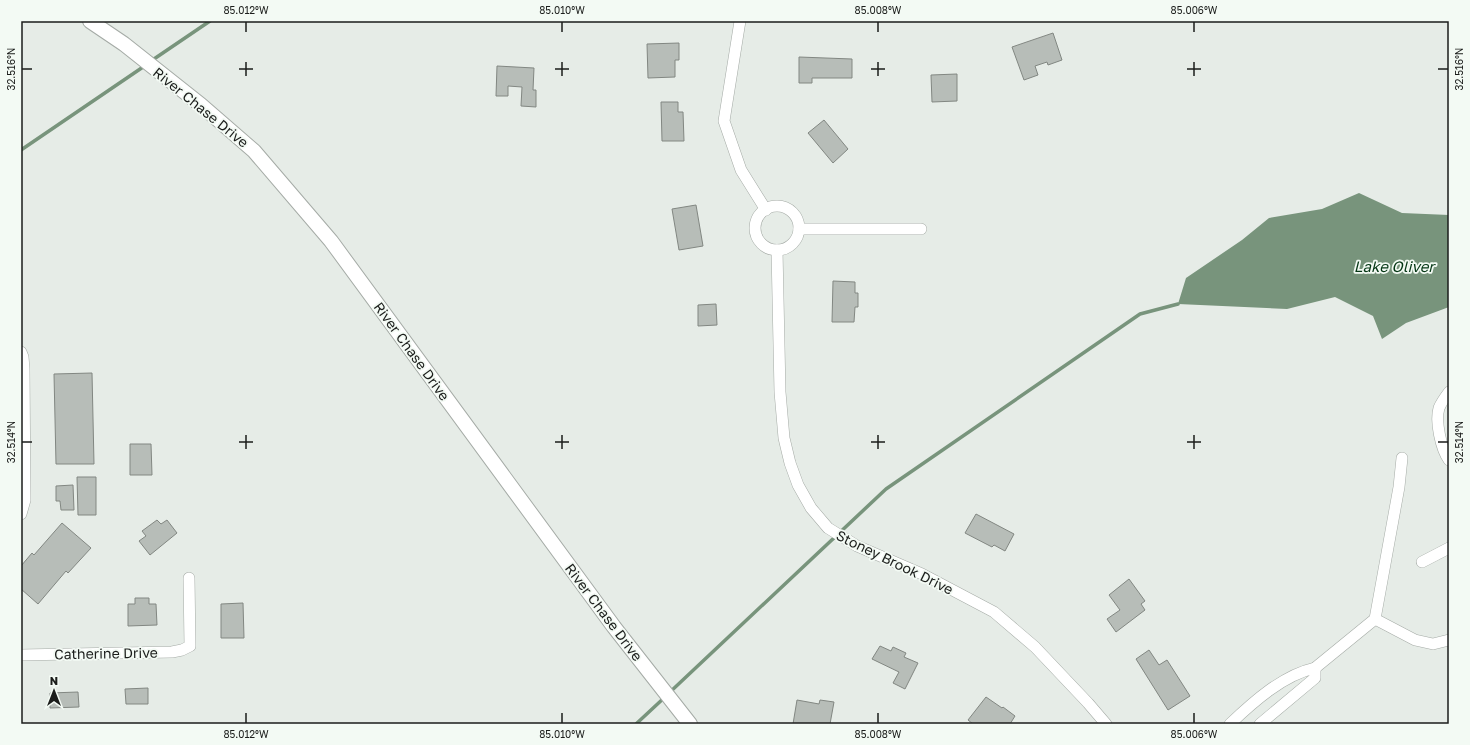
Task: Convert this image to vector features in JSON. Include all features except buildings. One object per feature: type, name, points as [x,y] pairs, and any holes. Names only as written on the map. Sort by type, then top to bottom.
[{"type":"street","name":"River Chase Drive","points":[[90,21],[124,44],[201,104],[254,151],[331,241],[614,627],[690,724]]},
{"type":"street","points":[[740,21],[724,121],[741,170],[766,210]]},
{"type":"street","points":[[772,207],[785,208],[795,216],[799,228],[794,241],[790,246],[777,250],[770,249],[764,246],[759,240],[755,227],[760,214],[766,210],[772,207]]},
{"type":"street","points":[[799,228],[922,228]]},
{"type":"street","name":"Stoney Brook Drive","points":[[777,250],[780,392],[784,438],[790,463],[798,485],[811,508],[828,528],[857,546],[922,574],[994,612],[1035,647],[1093,708],[1106,724]]},
{"type":"street","points":[[21,352],[24,369],[25,493],[25,500],[21,514]]},
{"type":"street","points":[[1449,392],[1439,408],[1438,428],[1446,456],[1449,460]]},
{"type":"street","points":[[1230,724],[1262,695],[1302,671],[1315,668],[1375,619],[1399,487],[1402,458]]},
{"type":"street","points":[[1422,562],[1449,548]]},
{"type":"street","name":"Catherine Drive","points":[[21,655],[172,652],[182,650],[190,646],[189,578]]},
{"type":"street","points":[[1375,619],[1415,640],[1433,644],[1449,640]]},
{"type":"street","points":[[1263,722],[1315,678],[1315,668]]},
{"type":"street","points":[[1252,704],[1262,709],[1263,722]]},
{"type":"water","name":"Lake Oliver","points":[[1359,193],[1402,213],[1449,215],[1449,307],[1406,323],[1382,339],[1373,316],[1335,297],[1287,309],[1178,304],[1186,278],[1242,240],[1269,218],[1322,209]]},
{"type":"waterway","points":[[151,61],[210,21]]},
{"type":"waterway","points":[[21,150],[146,65]]},
{"type":"waterway","points":[[669,693],[886,489],[1140,314],[1178,304]]},
{"type":"waterway","points":[[636,724],[665,697]]}]
